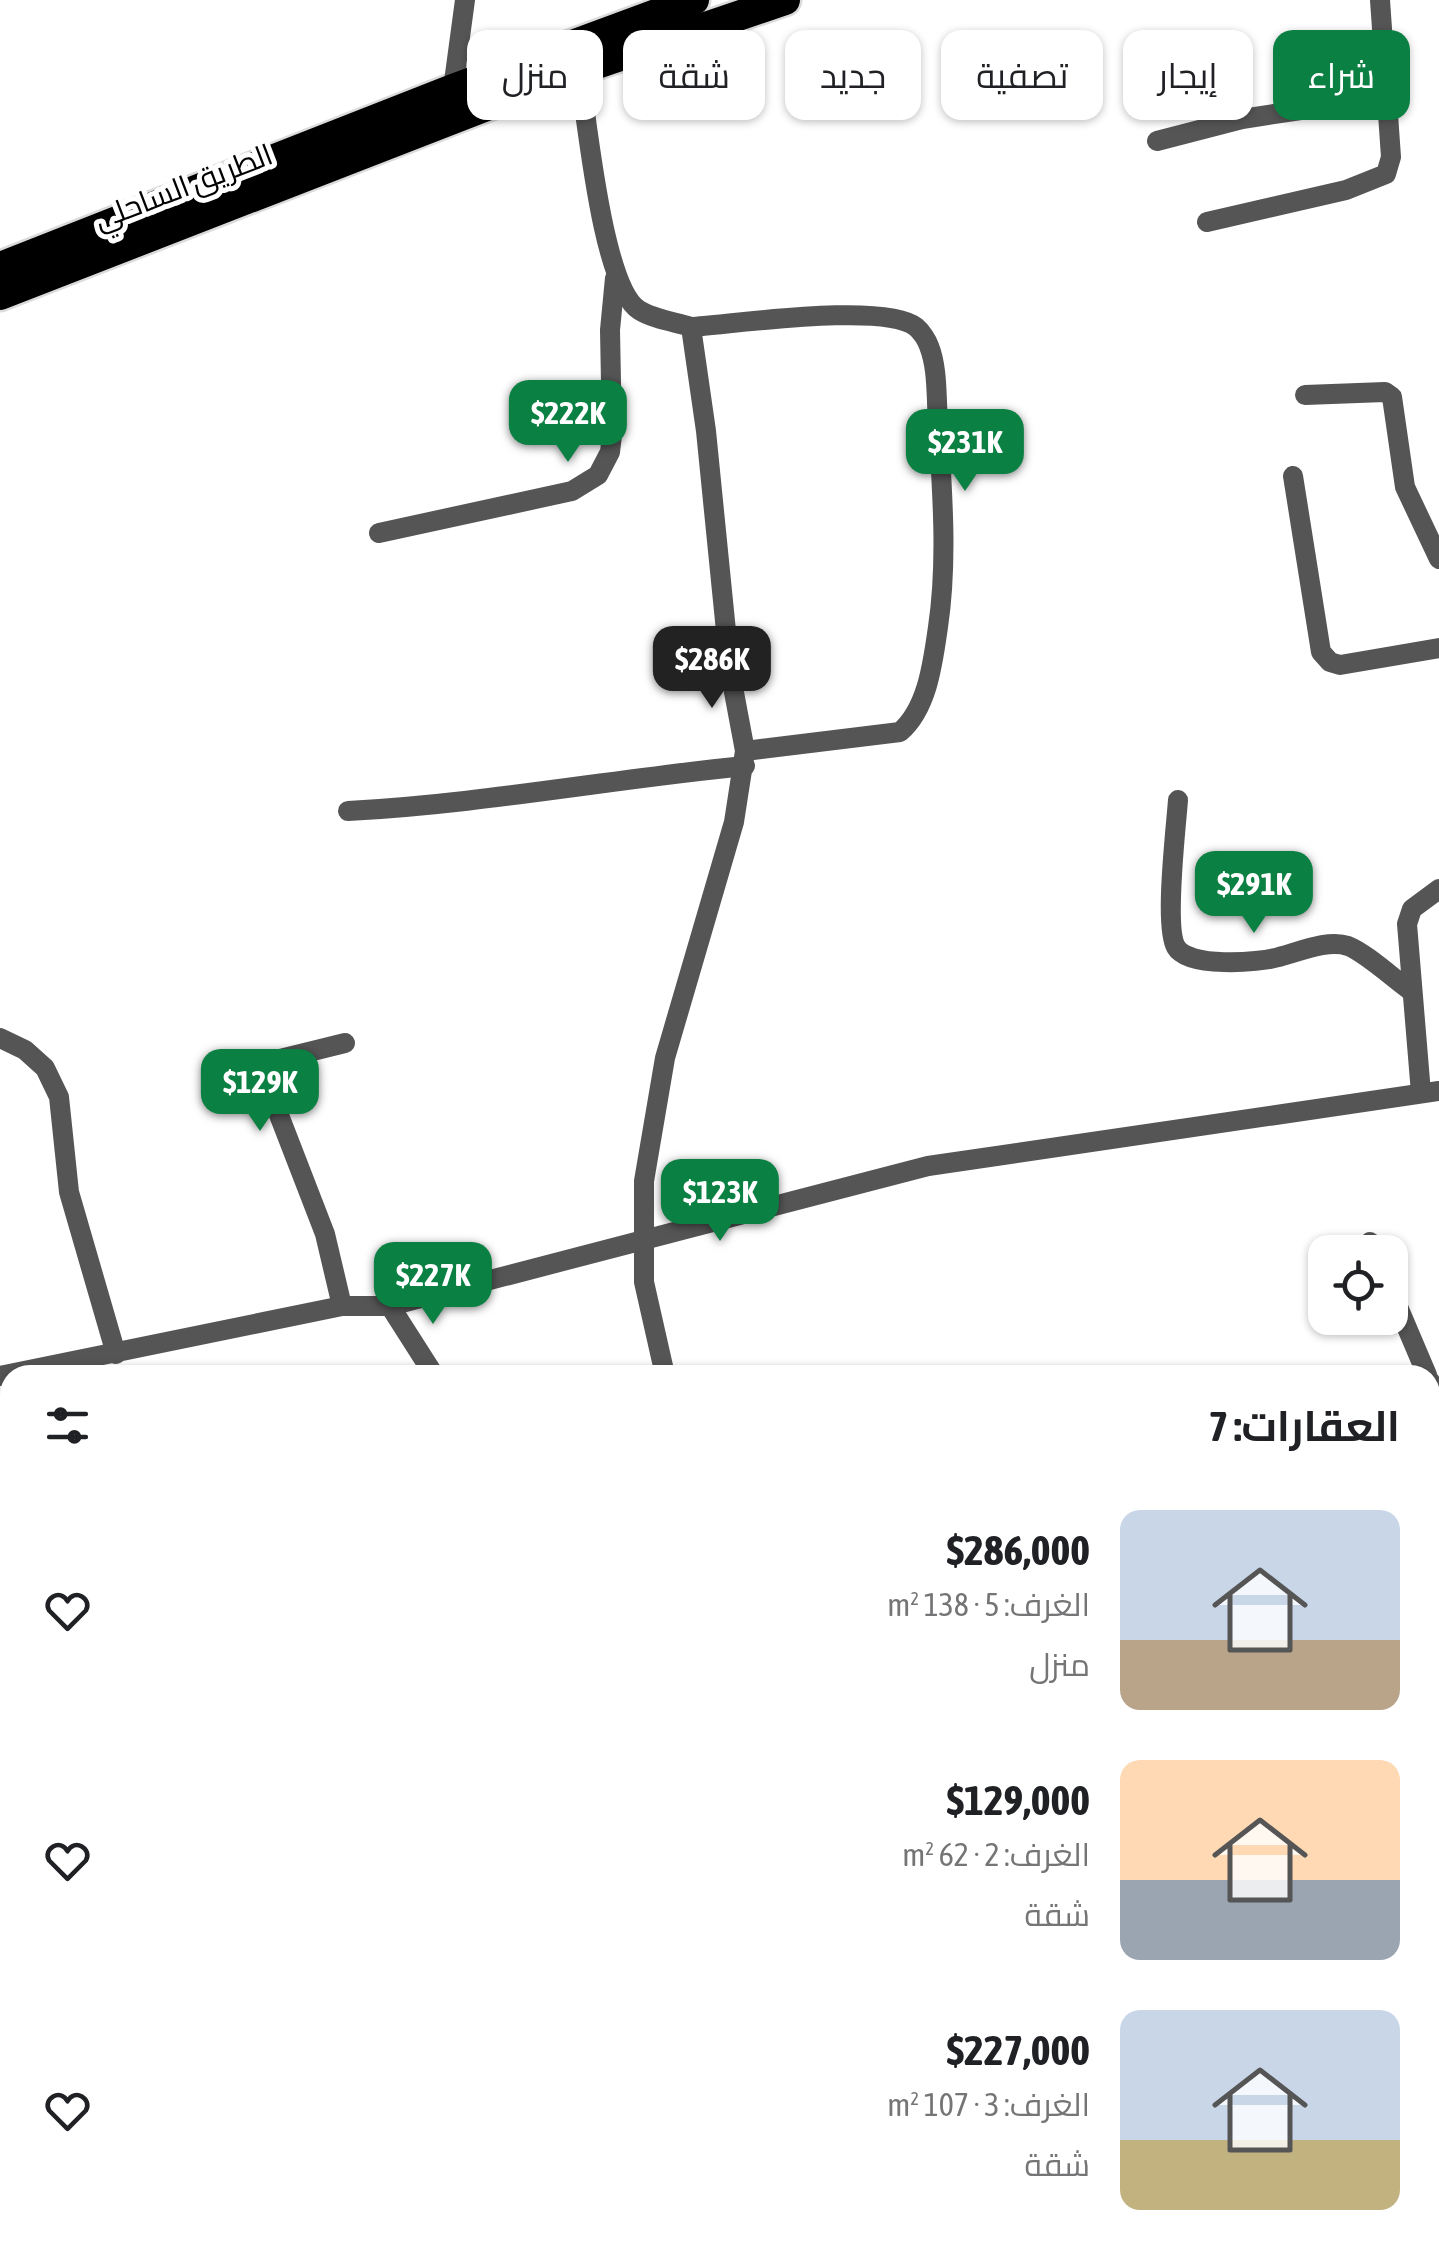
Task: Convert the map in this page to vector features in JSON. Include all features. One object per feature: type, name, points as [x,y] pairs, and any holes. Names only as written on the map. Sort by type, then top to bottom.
[{"type":"highway","name":"الطريق الساحلي","points":[[0,267],[453,88],[694,0]]},
{"type":"highway","name":"الطريق الساحلي","points":[[603,62],[786,0]]},
{"type":"highway","name":"الطريق الساحلي","points":[[0,295],[467,114]]},
{"type":"street","points":[[453,88],[465,0]]},
{"type":"street","points":[[1380,0],[1382,30]]},
{"type":"street","points":[[1156,140],[1273,114]]},
{"type":"street","points":[[348,811],[432,807],[900,732],[913,721],[928,678],[939,622],[942,540],[935,373],[929,345],[918,329],[900,318],[853,314],[691,326],[639,310],[626,298],[615,276],[587,120]]},
{"type":"street","points":[[1207,222],[1346,190],[1386,174],[1391,157],[1388,120]]},
{"type":"street","points":[[379,533],[572,491],[598,475],[606,463],[612,435],[610,330],[615,276]]},
{"type":"street","points":[[663,1365],[644,1282],[644,1181],[665,1058],[734,822],[745,759],[730,671],[706,431],[691,326]]},
{"type":"street","points":[[1305,395],[1385,392],[1392,397],[1405,487],[1439,559]]},
{"type":"street","points":[[1293,476],[1321,652],[1330,662],[1340,664],[1439,648]]},
{"type":"street","points":[[1178,800],[1172,914],[1174,946],[1183,954],[1208,961],[1242,963],[1332,945],[1348,946],[1411,991]]},
{"type":"street","points":[[77,1365],[342,1306],[390,1306],[928,1166],[1430,1092],[1411,991],[1408,924],[1412,910],[1439,889]]},
{"type":"street","points":[[0,1038],[25,1050],[45,1068],[60,1098],[69,1192],[116,1354]]},
{"type":"street","points":[[342,1306],[325,1234],[265,1070],[272,1061],[346,1043]]},
{"type":"street","points":[[390,1306],[428,1365]]},
{"type":"street","points":[[1408,1330],[1423,1365]]}]
